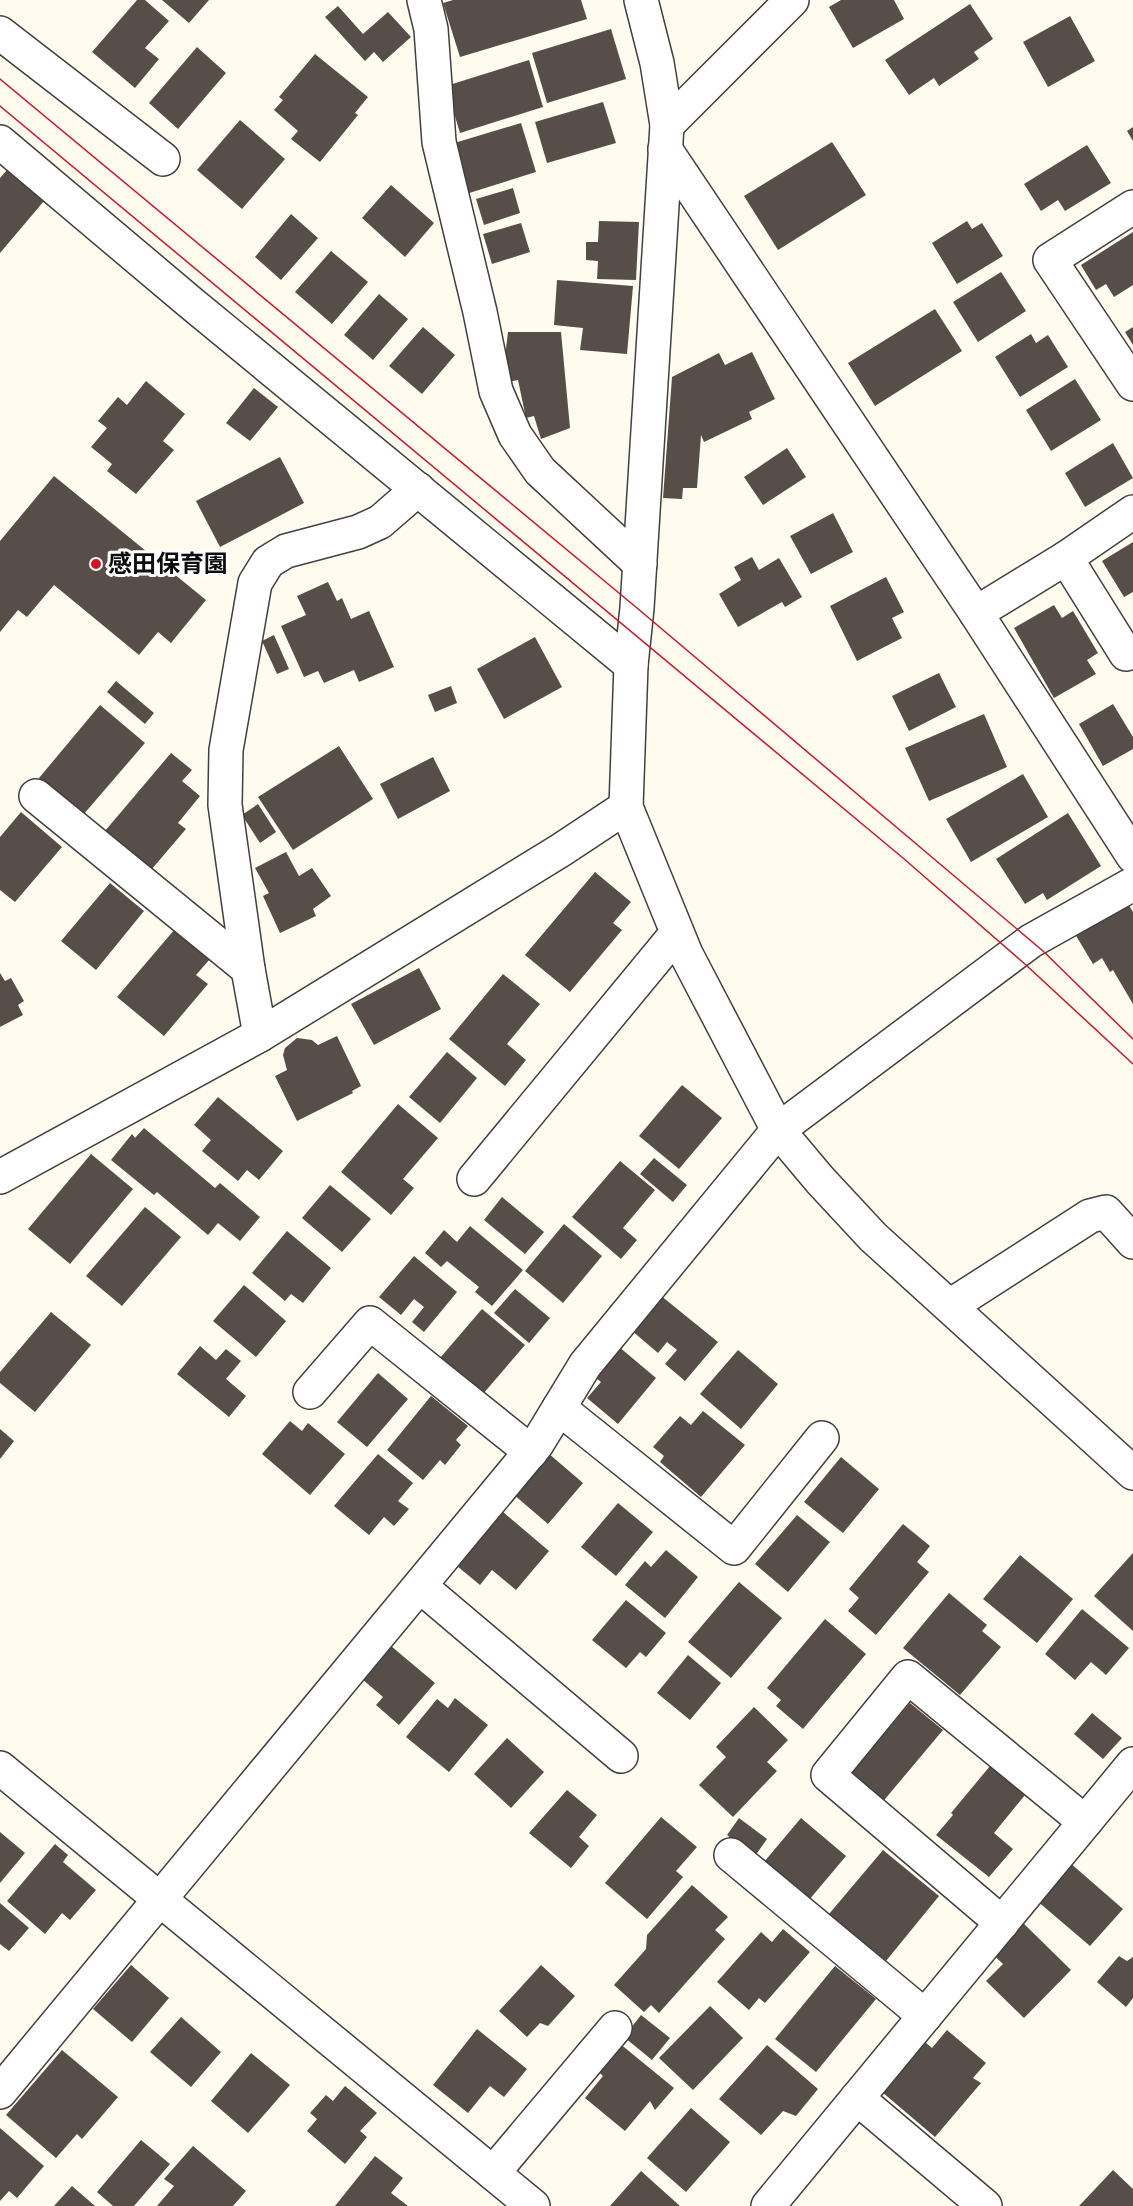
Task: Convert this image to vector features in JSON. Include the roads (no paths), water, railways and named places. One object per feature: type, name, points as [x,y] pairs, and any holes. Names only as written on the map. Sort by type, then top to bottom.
[{"type":"street","points":[[424,0],[432,29],[439,142],[480,312],[496,391],[516,435],[540,471],[640,564]]},
{"type":"street","points":[[641,0],[657,63],[666,137],[640,564],[631,664],[626,807],[686,954],[778,1130],[873,1237],[1133,1473]]},
{"type":"street","points":[[666,137],[792,0]]},
{"type":"street","points":[[0,33],[163,159]]},
{"type":"street","points":[[666,137],[1133,856]]},
{"type":"street","points":[[0,141],[190,303],[631,664]]},
{"type":"street","points":[[1133,207],[1050,260],[1133,384]]},
{"type":"street","points":[[260,1035],[248,969],[225,805],[226,750],[255,583],[268,562],[286,551],[358,532],[380,522],[418,489]]},
{"type":"street","points":[[976,613],[1066,558],[1133,512]]},
{"type":"street","points":[[1066,558],[1126,654]]},
{"type":"street","points":[[36,796],[248,969]]},
{"type":"street","points":[[0,1177],[260,1035],[626,807]]},
{"type":"street","points":[[0,2092],[531,1452],[585,1365],[778,1130],[1031,941],[1133,884]]},
{"type":"street","points":[[474,1179],[677,933]]},
{"type":"street","points":[[950,1306],[1090,1216],[1106,1212],[1133,1242]]},
{"type":"street","points":[[310,1392],[370,1323],[531,1452]]},
{"type":"street","points":[[559,1408],[734,1548],[822,1437]]},
{"type":"street","points":[[420,1586],[621,1756]]},
{"type":"street","points":[[1002,1923],[828,1774],[908,1677],[1085,1822]]},
{"type":"street","points":[[768,2206],[1133,1764]]},
{"type":"street","points":[[0,1768],[533,2206]]},
{"type":"street","points":[[731,1855],[925,2016]]},
{"type":"street","points":[[493,2173],[615,2028]]},
{"type":"street","points":[[857,2098],[986,2206]]},
{"type":"tram line","points":[[0,79],[637,608],[1043,951],[1133,1039]]},
{"type":"tram line","points":[[0,106],[903,858],[1026,965],[1133,1064]]},
{"type":"place","name":"感田保育園","points":[[96,564]]}]
